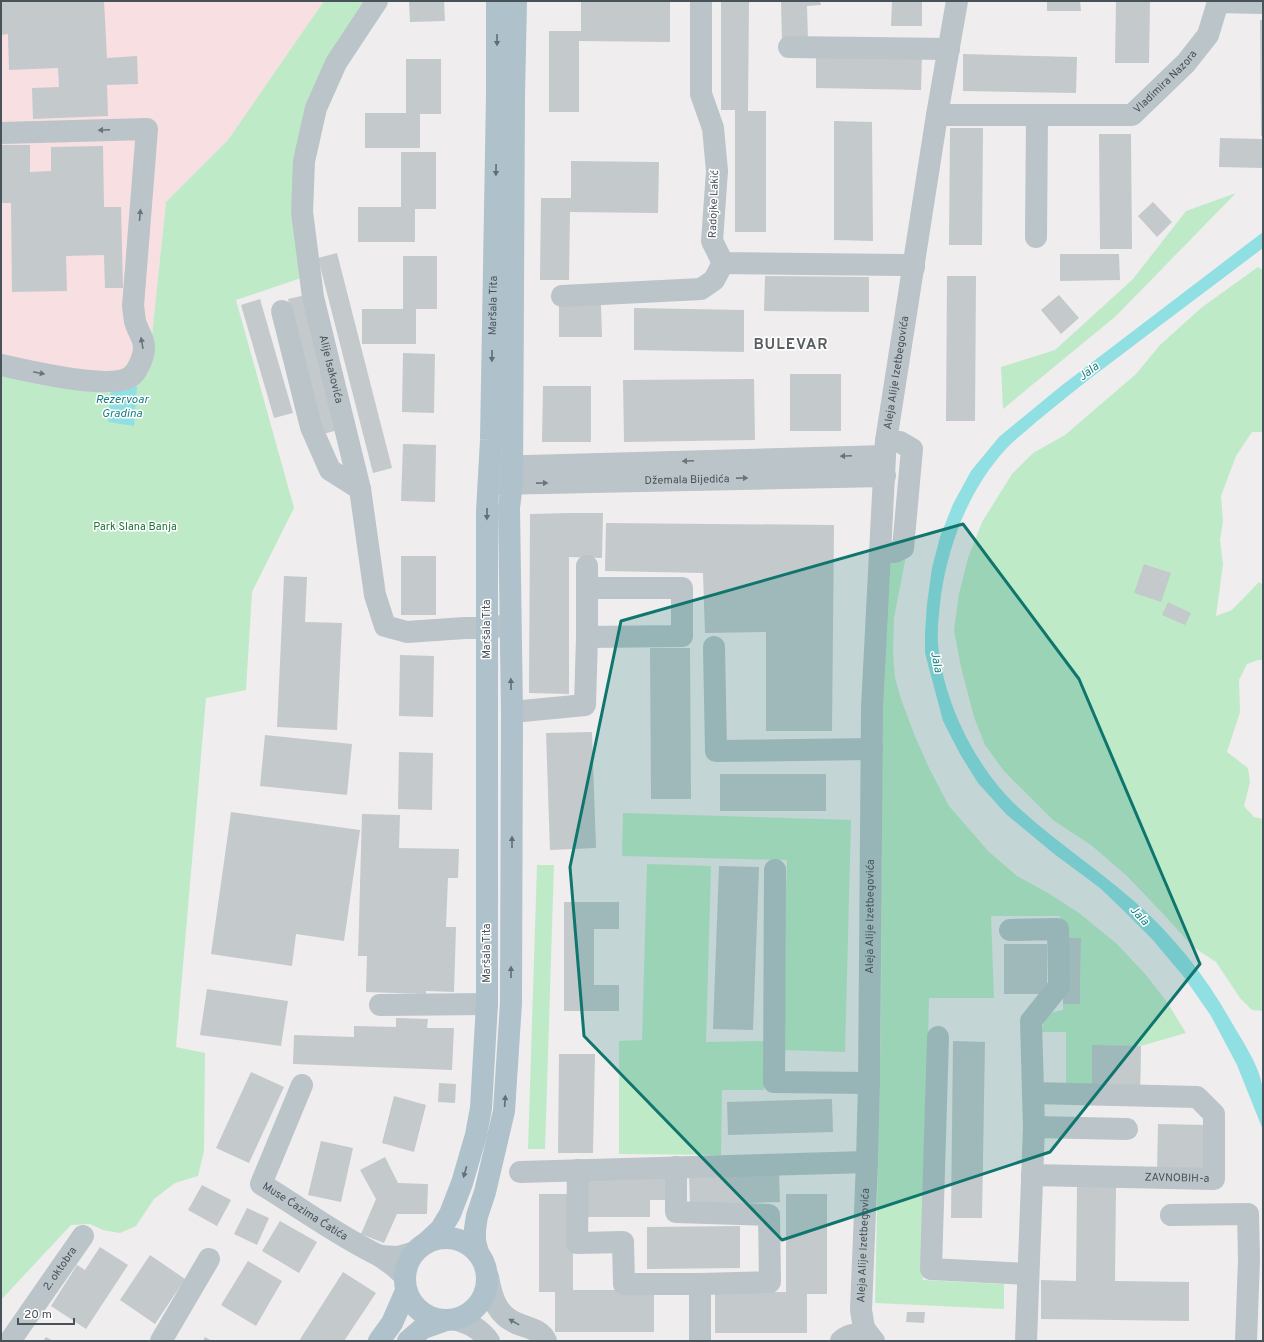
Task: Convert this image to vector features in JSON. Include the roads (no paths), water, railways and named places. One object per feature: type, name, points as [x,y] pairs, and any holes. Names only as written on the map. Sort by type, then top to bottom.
[{"type":"main road","name":"Maršala Tita","points":[[420,1248],[441,1229],[450,1214],[462,1183],[476,1135],[481,1108],[487,1004],[487,511],[497,95],[497,1]]},
{"type":"main road","name":"Maršala Tita","points":[[478,1253],[475,1235],[477,1216],[485,1192],[504,1111],[511,1003],[512,712],[509,508],[512,475],[516,1]]},
{"type":"main road","points":[[487,1004],[511,1003]]},
{"type":"main road","points":[[379,1341],[392,1323],[406,1284],[408,1263],[420,1248],[436,1239],[448,1238],[459,1240],[470,1245],[478,1253],[485,1264],[488,1277],[486,1291],[480,1304],[470,1314],[423,1328],[408,1341]]},
{"type":"main road","points":[[406,1284],[412,1302],[420,1312],[431,1318],[450,1320]]},
{"type":"street","name":"Alije Isakovića","points":[[377,1],[336,63],[316,108],[304,161],[302,212],[313,297],[365,515],[375,595],[385,626],[407,632],[487,628],[510,625]]},
{"type":"street","name":"Radojke Lakić","points":[[701,1],[701,94],[713,128],[717,171],[712,241],[723,263]]},
{"type":"street","name":"Aleja Alije Izetbegovića","points":[[861,1310],[869,1083],[873,693],[886,457],[937,115],[957,1]]},
{"type":"street","name":"Vladimira Nazora","points":[[937,115],[1132,115],[1191,58],[1208,35],[1218,2],[1263,3]]},
{"type":"street","points":[[789,47],[949,49]]},
{"type":"street","points":[[1036,237],[1037,115]]},
{"type":"street","points":[[1,133],[147,128],[133,306],[135,322],[144,347],[142,360],[136,371],[130,377],[114,381],[82,380],[47,375],[1,365]]},
{"type":"street","points":[[562,296],[701,289],[714,280],[723,263],[902,265],[914,267]]},
{"type":"street","points":[[282,312],[311,427],[330,470],[360,489]]},
{"type":"street","name":"Džemala Bijedića","points":[[489,475],[886,457],[900,442],[912,449],[903,548],[895,552],[880,552]]},
{"type":"street","points":[[512,712],[585,705],[587,566]]},
{"type":"street","points":[[587,588],[682,588],[682,636],[587,637]]},
{"type":"street","points":[[714,647],[716,751],[872,748]]},
{"type":"street","points":[[776,870],[774,1082],[869,1083]]},
{"type":"street","points":[[1010,930],[1058,929],[1059,986],[1031,1021],[1034,1127],[1026,1341]]},
{"type":"street","points":[[380,1005],[487,1004]]},
{"type":"street","points":[[938,1037],[931,1269],[1028,1274]]},
{"type":"street","name":"Muse Ćazima Ćatića","points":[[302,1085],[261,1184],[320,1223],[380,1256]]},
{"type":"street","name":"ZAVNOBIH-a","points":[[1032,1175],[1214,1179],[1214,1114],[1197,1097],[1033,1093]]},
{"type":"street","points":[[1034,1127],[1128,1129]]},
{"type":"street","points":[[520,1172],[867,1162]]},
{"type":"street","points":[[578,1170],[577,1243],[623,1242],[624,1284],[770,1282],[769,1215],[676,1212],[676,1167]]},
{"type":"street","points":[[1171,1215],[1248,1214],[1249,1259],[1246,1341]]},
{"type":"street","name":"2. oktobra","points":[[10,1341],[83,1236]]},
{"type":"street","points":[[380,1256],[398,1257],[420,1248]]},
{"type":"street","points":[[380,1256],[394,1266],[406,1284]]},
{"type":"street","points":[[161,1341],[209,1259]]},
{"type":"street","points":[[488,1277],[492,1297],[499,1310],[516,1324],[539,1332],[546,1341]]},
{"type":"street","points":[[700,1284],[700,1341]]},
{"type":"street","points":[[843,1340],[855,1325],[861,1310]]},
{"type":"street","points":[[861,1310],[864,1328],[874,1340]]},
{"type":"street","points":[[450,1320],[471,1324],[489,1341]]},
{"type":"street","points":[[843,1340],[851,1335],[859,1334],[874,1340]]},
{"type":"water","name":"Jala","points":[[1263,232],[1263,248],[1063,400],[1012,443],[992,466],[971,499],[955,536],[949,556],[941,595],[938,639],[943,674],[949,695],[966,737],[990,776],[1019,808],[1121,890],[1149,915],[1189,958],[1212,990],[1249,1052],[1260,1076],[1263,1095],[1263,1130],[1237,1065],[1211,1016],[1184,977],[1152,939],[1100,888],[1053,853],[1006,814],[978,783],[960,754],[943,721],[925,653],[925,633],[932,568],[940,537],[953,504],[971,471],[999,437],[1061,386]]},
{"type":"water","name":"Rezervoar Gradina","points":[[111,387],[137,387],[134,426],[108,422]]},
{"type":"district","name":"BULEVAR","points":[[791,345]]},
{"type":"park label","name":"Park Slana Banja","points":[[135,527]]}]
